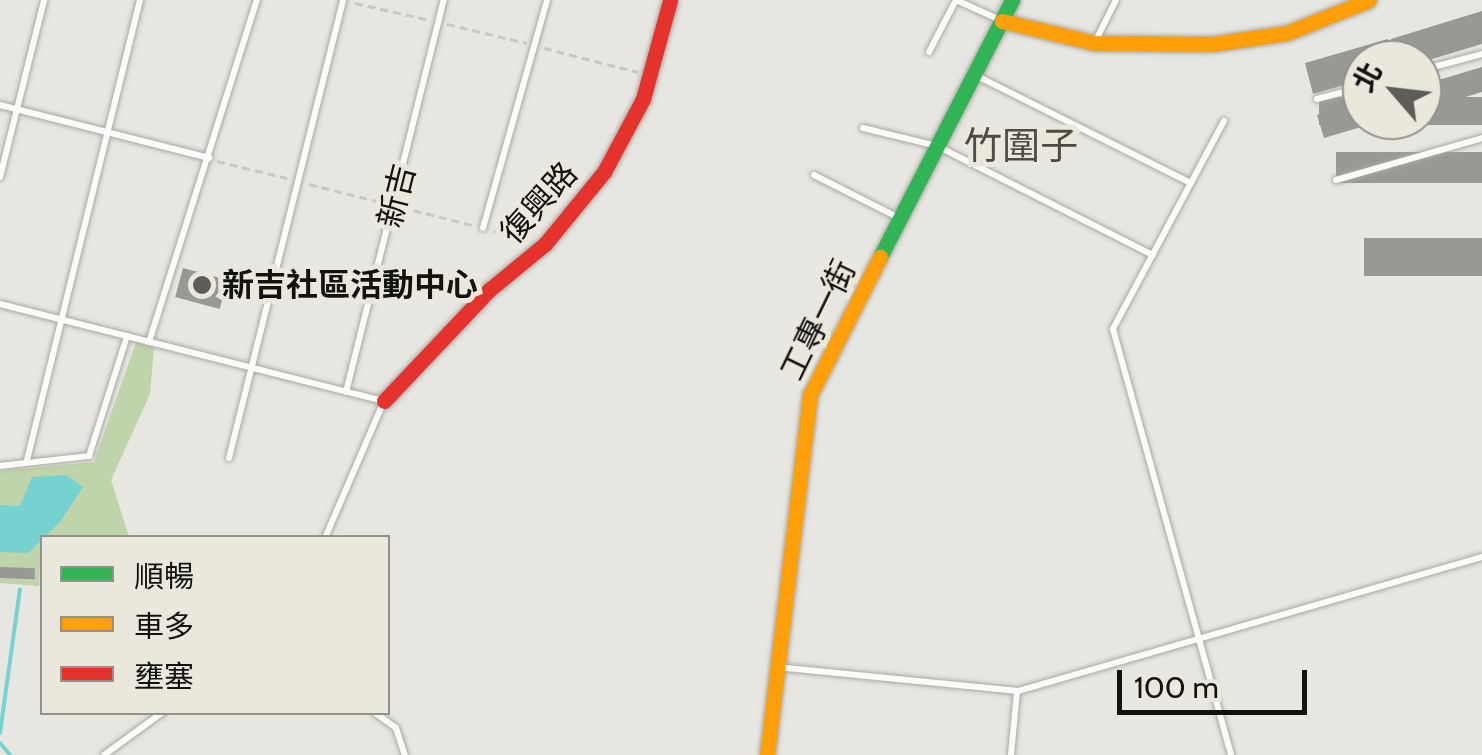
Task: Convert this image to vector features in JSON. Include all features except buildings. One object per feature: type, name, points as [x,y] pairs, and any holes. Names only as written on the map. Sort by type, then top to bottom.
[{"type":"street","name":"復興路","points":[[384,401],[489,290],[545,244],[610,162],[651,75],[670,0]]},
{"type":"street","name":"工專一街","points":[[768,755],[810,395],[1012,0]]},
{"type":"street","points":[[1002,21],[1095,43],[1212,44],[1286,33],[1370,0]]},
{"type":"lane","points":[[0,177],[44,0]]},
{"type":"lane","points":[[27,460],[140,0]]},
{"type":"lane","points":[[149,342],[257,0]]},
{"type":"lane","points":[[229,458],[343,0]]},
{"type":"lane","name":"新吉","points":[[346,392],[444,0]]},
{"type":"lane","points":[[483,228],[547,0]]},
{"type":"lane","points":[[929,52],[956,0],[1002,21]]},
{"type":"lane","points":[[1095,43],[1116,0]]},
{"type":"lane","points":[[1442,65],[1482,54]]},
{"type":"lane","points":[[974,74],[1191,184]]},
{"type":"lane","points":[[1317,99],[1342,92]]},
{"type":"lane","points":[[0,105],[109,129],[209,158]]},
{"type":"lane","points":[[1224,121],[1113,330],[1231,755]]},
{"type":"lane","points":[[863,128],[937,146],[1153,255]]},
{"type":"lane","points":[[1336,180],[1482,138]]},
{"type":"lane","points":[[814,175],[900,219]]},
{"type":"lane","points":[[0,304],[384,401],[326,535]]},
{"type":"lane","points":[[0,466],[89,456],[127,336]]},
{"type":"lane","points":[[776,667],[1018,691],[1482,557]]},
{"type":"lane","points":[[1012,755],[1018,691]]},
{"type":"lane","points":[[104,755],[159,715]]},
{"type":"lane","points":[[378,715],[396,728],[406,755]]},
{"type":"path","points":[[343,0],[651,75]]},
{"type":"path","points":[[209,158],[545,244]]},
{"type":"green space","points":[[136,342],[154,348],[150,394],[111,480],[128,535],[40,535],[39,586],[0,583],[0,471],[94,462]]},
{"type":"water","points":[[66,475],[83,487],[60,522],[47,535],[40,535],[40,541],[28,553],[0,552],[0,505],[20,506],[32,477]]},
{"type":"waterway","points":[[0,733],[20,589]]},
{"type":"waterway","points":[[0,743],[10,755]]},
{"type":"traffic: fast","points":[[880,257],[1012,0]]},
{"type":"traffic: slow","points":[[1002,21],[1095,43],[1212,44],[1287,33],[1369,0]]},
{"type":"traffic: slow","points":[[767,755],[810,395],[880,257]]},
{"type":"traffic: jam","points":[[384,401],[489,290],[545,244],[604,172],[643,99],[670,0]]},
{"type":"place","name":"新吉社區活動中心","points":[[202,285]]},
{"type":"district","name":"竹圍子","points":[[1021,146]]}]
